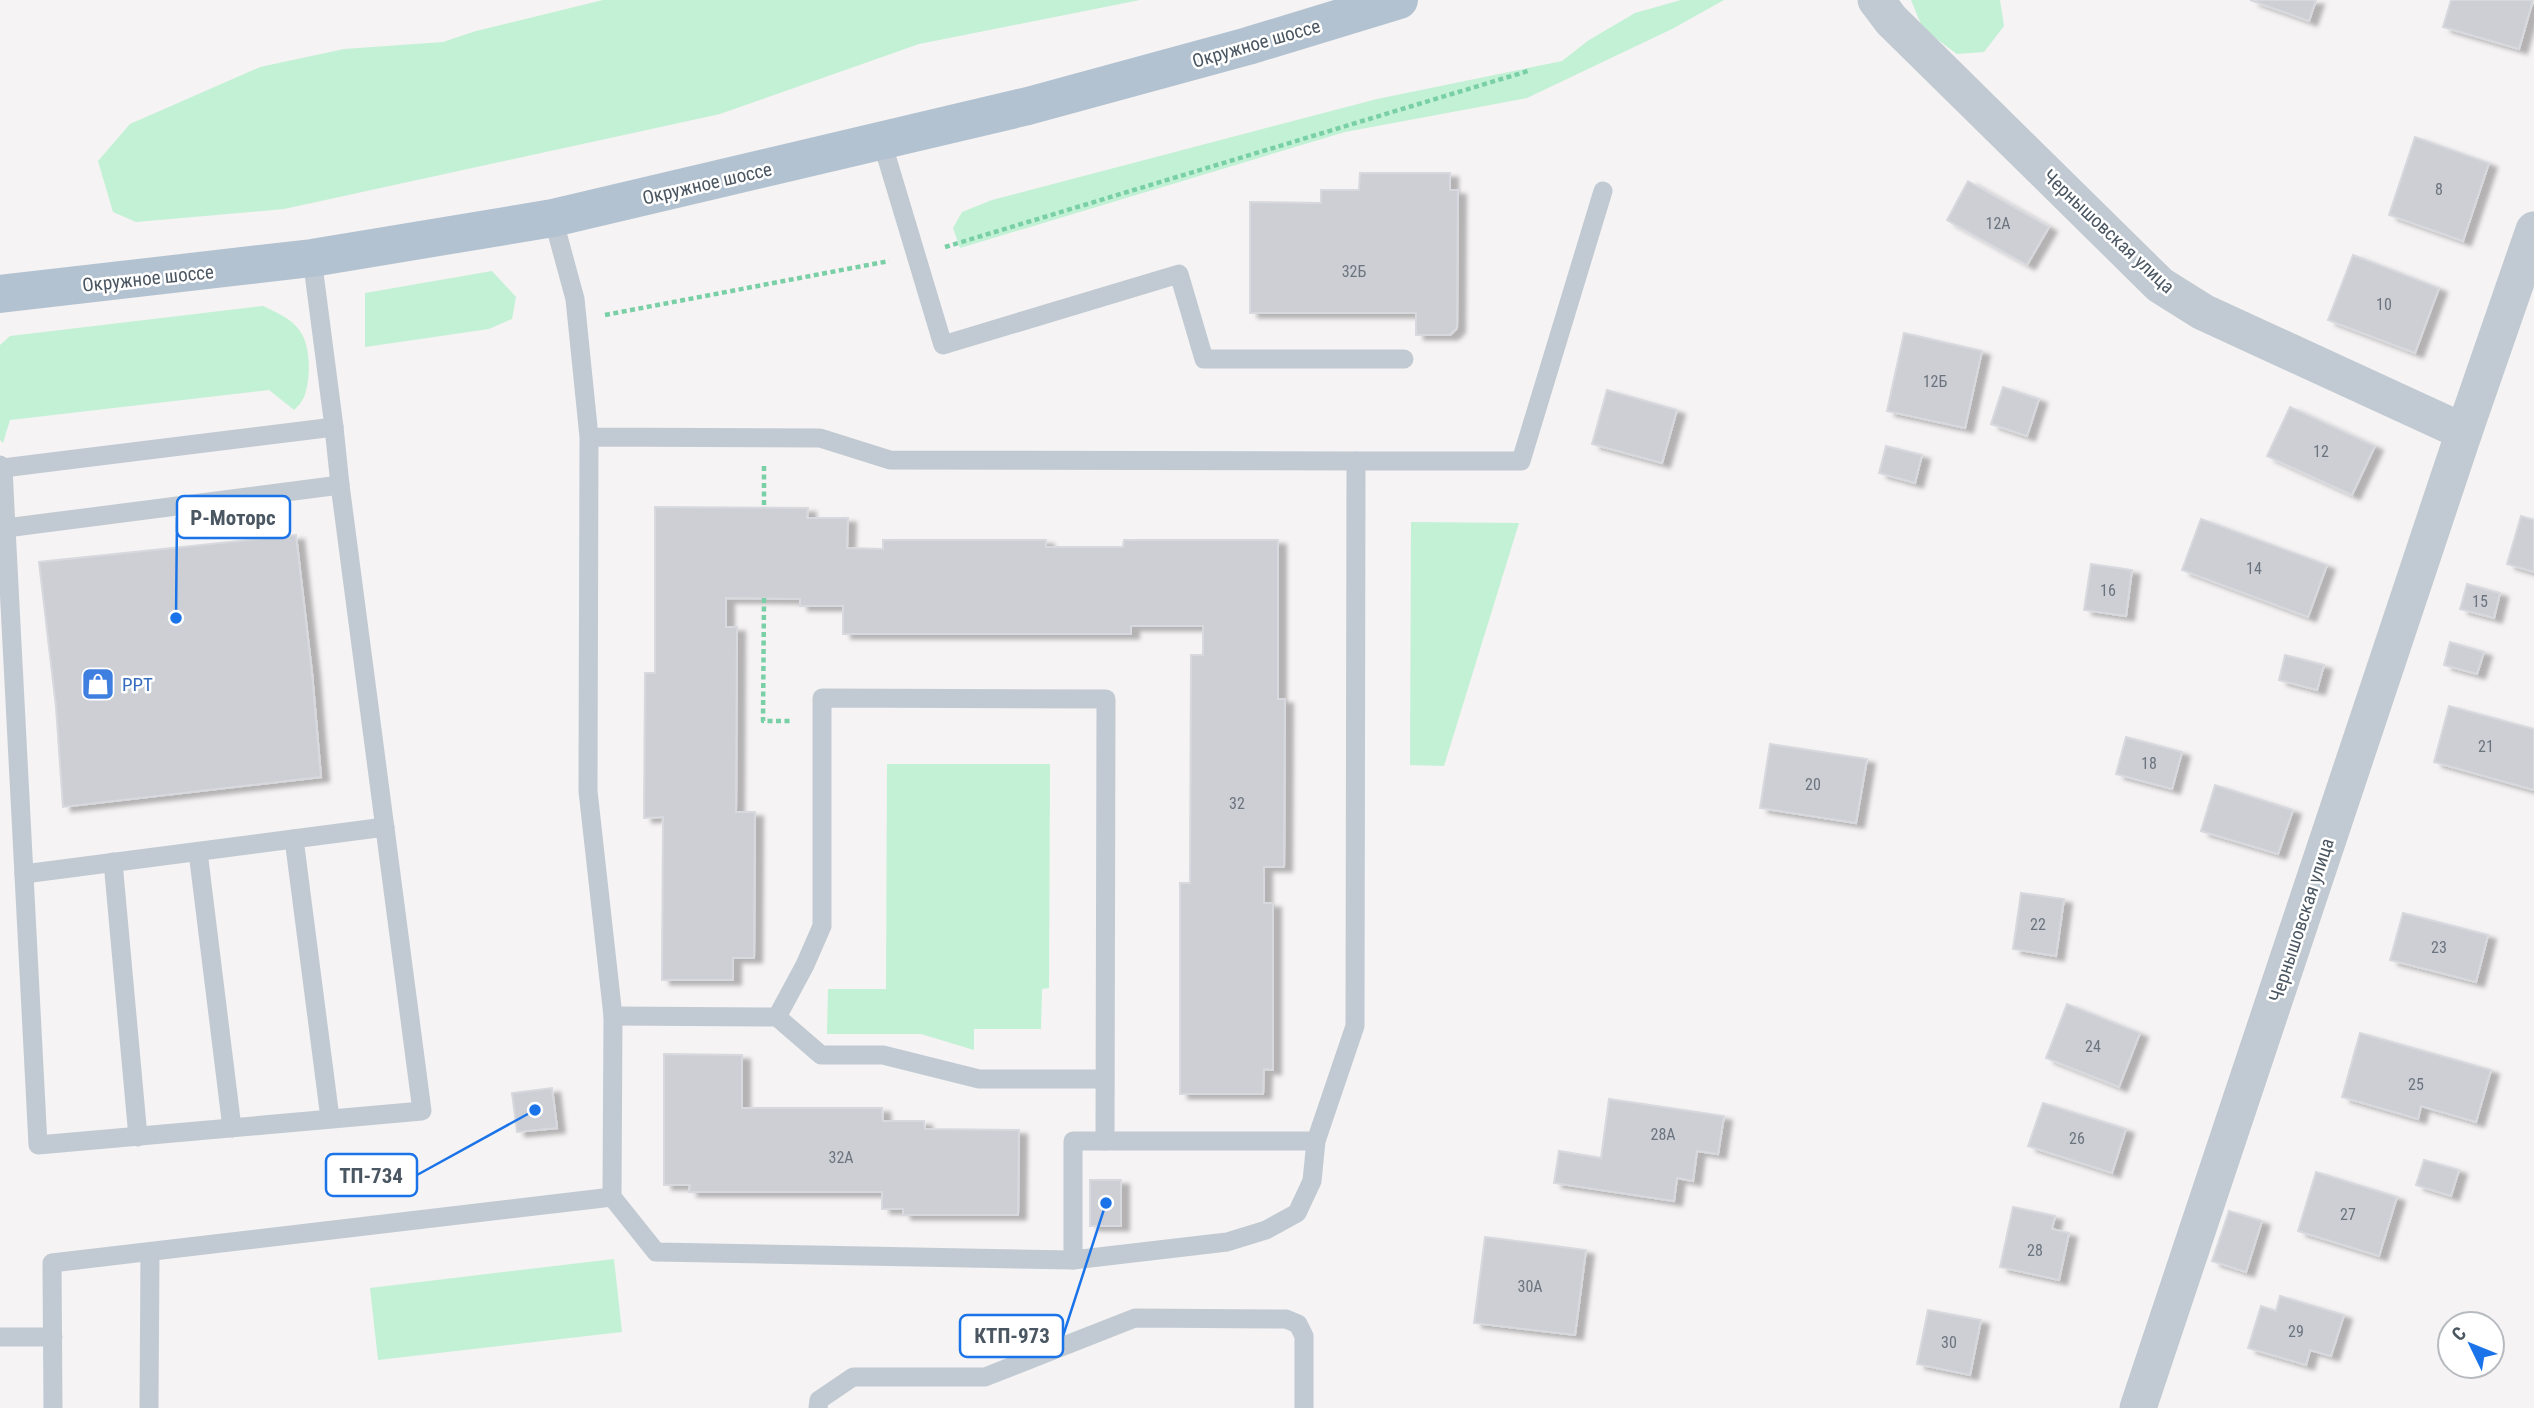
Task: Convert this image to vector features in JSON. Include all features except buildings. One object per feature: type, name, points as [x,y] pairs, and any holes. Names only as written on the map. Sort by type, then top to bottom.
[{"type":"main road","name":"Окружное шоссе","points":[[0,294],[312,258],[553,218],[1028,106],[1184,64],[1399,0]]},
{"type":"street","name":"Чернышовская улица","points":[[1876,0],[1891,20],[2160,285],[2203,312],[2464,432]]},
{"type":"street","name":"Чернышовская улица","points":[[2138,1408],[2534,230]]},
{"type":"lane","points":[[882,142],[943,345],[1179,274],[1204,359],[1404,359]]},
{"type":"lane","points":[[589,437],[820,438],[890,460],[1521,461],[1603,191]]},
{"type":"lane","points":[[553,218],[569,274],[577,321],[589,437],[588,791],[613,1016],[612,1197],[656,1252],[1073,1260],[1227,1242],[1266,1230],[1297,1213],[1312,1181],[1316,1141],[1354,1026],[1356,461]]},
{"type":"lane","points":[[312,258],[334,427],[340,485],[422,1111],[38,1145],[1,466],[334,427]]},
{"type":"lane","points":[[6,528],[340,485]]},
{"type":"lane","points":[[777,1017],[805,965],[821,926],[822,698],[1106,699],[1105,1141]]},
{"type":"lane","points":[[24,874],[385,827]]},
{"type":"lane","points":[[294,839],[330,1118]]},
{"type":"lane","points":[[198,852],[232,1128]]},
{"type":"lane","points":[[113,862],[138,1137]]},
{"type":"lane","points":[[613,1016],[777,1017],[821,1055],[883,1055],[979,1079],[1105,1079]]},
{"type":"lane","points":[[1073,1260],[1073,1141],[1316,1141]]},
{"type":"lane","points":[[53,1408],[52,1263],[612,1197]]},
{"type":"lane","points":[[149,1408],[150,1252]]},
{"type":"lane","points":[[818,1408],[819,1400],[853,1377],[985,1377],[1135,1318],[1286,1318],[1298,1324],[1304,1336],[1304,1408]]},
{"type":"lane","points":[[0,1337],[53,1337]]},
{"type":"path","points":[[577,321],[916,256],[1528,71]]},
{"type":"path","points":[[764,437],[764,508]]},
{"type":"path","points":[[764,598],[763,721],[822,721]]},
{"type":"green space","points":[[603,0],[1140,0],[919,44],[720,114],[284,209],[136,222],[113,212],[98,161],[130,124],[260,67],[344,49],[443,42],[476,31]]},
{"type":"green space","points":[[1681,0],[1724,0],[1672,29],[1527,98],[1345,132],[960,248],[953,228],[962,212],[992,200],[1377,99],[1562,61],[1589,40],[1635,13]]},
{"type":"green space","points":[[1911,0],[2000,0],[2004,26],[1984,52],[1957,54],[1923,29]]},
{"type":"green space","points":[[492,271],[516,297],[512,319],[489,329],[365,347],[365,293]]},
{"type":"green space","points":[[263,306],[283,316],[304,337],[309,363],[308,382],[303,399],[294,410],[269,390],[10,420],[3,443],[0,440],[0,345],[10,336]]},
{"type":"green space","points":[[1411,522],[1519,523],[1444,766],[1410,765]]},
{"type":"green space","points":[[887,764],[1050,764],[1049,988],[1042,989],[1041,1029],[974,1029],[974,1050],[921,1034],[827,1034],[828,989],[886,989]]},
{"type":"green space","points":[[614,1259],[622,1332],[378,1360],[370,1288]]},
{"type":"place","name":"Р-Моторс","points":[[176,618]]},
{"type":"place","name":"РРТ","points":[[98,684]]},
{"type":"place","name":"ТП-734","points":[[535,1110]]},
{"type":"place","name":"КТП-973","points":[[1106,1203]]}]
